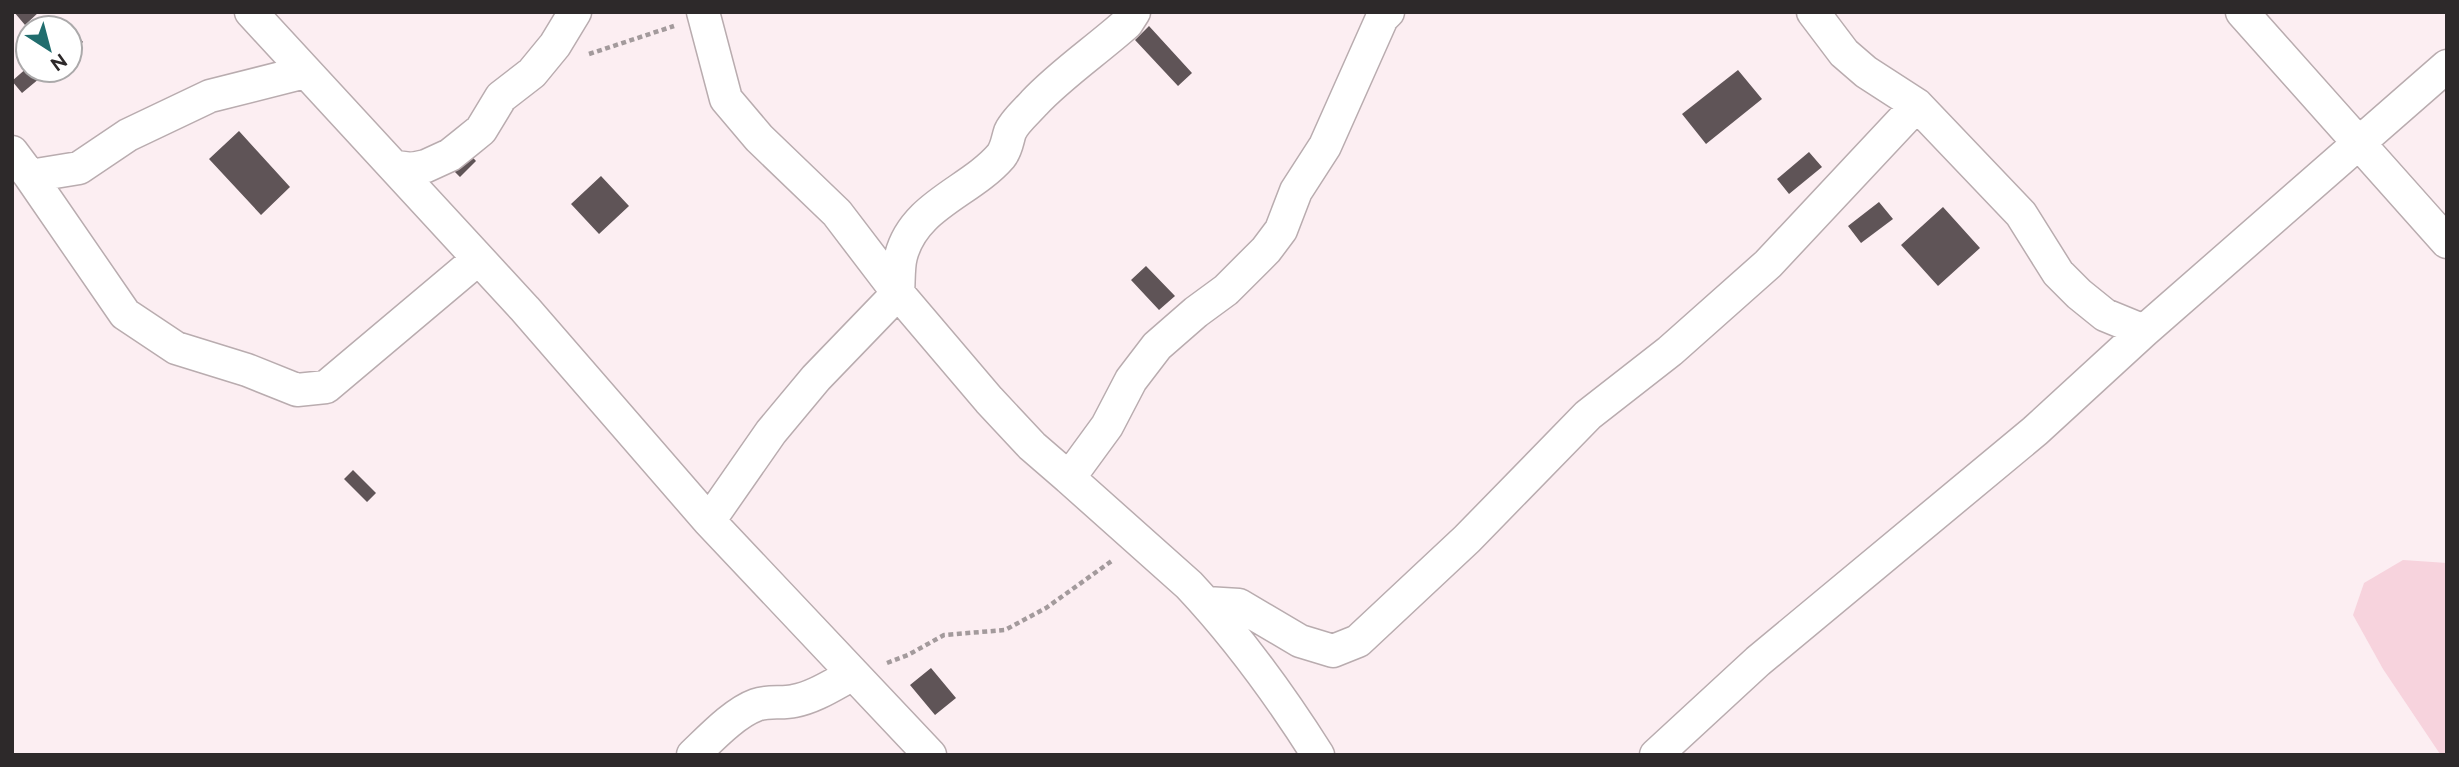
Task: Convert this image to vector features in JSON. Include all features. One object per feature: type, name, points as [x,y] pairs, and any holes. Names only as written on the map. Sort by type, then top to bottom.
[{"type":"street","points":[[251,12],[525,309],[709,521],[930,755]]},
{"type":"street","points":[[396,167],[412,169],[426,166],[450,155],[481,130],[501,97],[532,73],[555,45],[575,12]]},
{"type":"street","points":[[709,521],[771,432],[816,378],[898,293],[900,258],[907,240],[920,222],[941,201],[1000,157],[1008,145],[1010,131],[1035,101],[1127,23],[1134,12]]},
{"type":"street","points":[[1069,478],[1107,426],[1131,380],[1157,346],[1226,290],[1266,250],[1281,230],[1296,191],[1325,146],[1382,18],[1388,12]]},
{"type":"street","points":[[1813,12],[1844,53],[1866,72],[1917,105],[2021,214],[2058,273],[2079,294],[2105,315],[2144,331]]},
{"type":"street","points":[[2242,12],[2447,242]]},
{"type":"street","points":[[703,14],[726,99],[759,138],[837,213],[898,293],[1032,446],[1206,603],[1318,755]]},
{"type":"street","points":[[1664,752],[1758,661],[2035,431],[2144,331],[2447,66]]},
{"type":"street","points":[[21,164],[79,168],[128,135],[210,96],[305,72]]},
{"type":"street","points":[[1206,603],[1239,605],[1300,641],[1333,651],[1358,641],[1468,539],[1588,415],[1670,351],[1768,264],[1917,105]]},
{"type":"street","points":[[21,164],[125,314],[176,348],[247,370],[297,390],[326,387],[478,259]]},
{"type":"street","points":[[693,755],[728,724],[755,705],[775,701],[793,702],[819,693],[853,674]]},
{"type":"path","points":[[585,56],[703,14]]},
{"type":"path","points":[[853,674],[908,655],[944,635],[1005,630],[1046,608],[1115,558],[1144,545]]},
{"type":"shaded area","points":[[2403,560],[2447,563],[2447,754],[2440,754],[2383,669],[2353,615],[2364,583]]},
{"type":"building","points":[[14,12],[39,12],[37,14]]},
{"type":"building","points":[[1149,26],[1192,73],[1178,86],[1135,40]]},
{"type":"building","points":[[1738,70],[1762,99],[1706,144],[1682,114]]},
{"type":"building","points":[[14,84],[33,84],[22,93]]},
{"type":"building","points":[[239,131],[290,187],[261,215],[209,159]]},
{"type":"building","points":[[462,146],[476,161],[460,177],[445,162]]},
{"type":"building","points":[[1809,152],[1822,167],[1789,194],[1777,179]]},
{"type":"building","points":[[601,176],[629,206],[599,234],[571,204]]},
{"type":"building","points":[[1879,202],[1893,219],[1861,243],[1848,226]]},
{"type":"building","points":[[1943,207],[1980,248],[1938,286],[1901,245]]},
{"type":"building","points":[[1146,266],[1175,296],[1159,310],[1131,280]]},
{"type":"building","points":[[353,470],[376,493],[367,502],[344,479]]},
{"type":"building","points":[[931,668],[956,698],[935,715],[910,685]]}]
